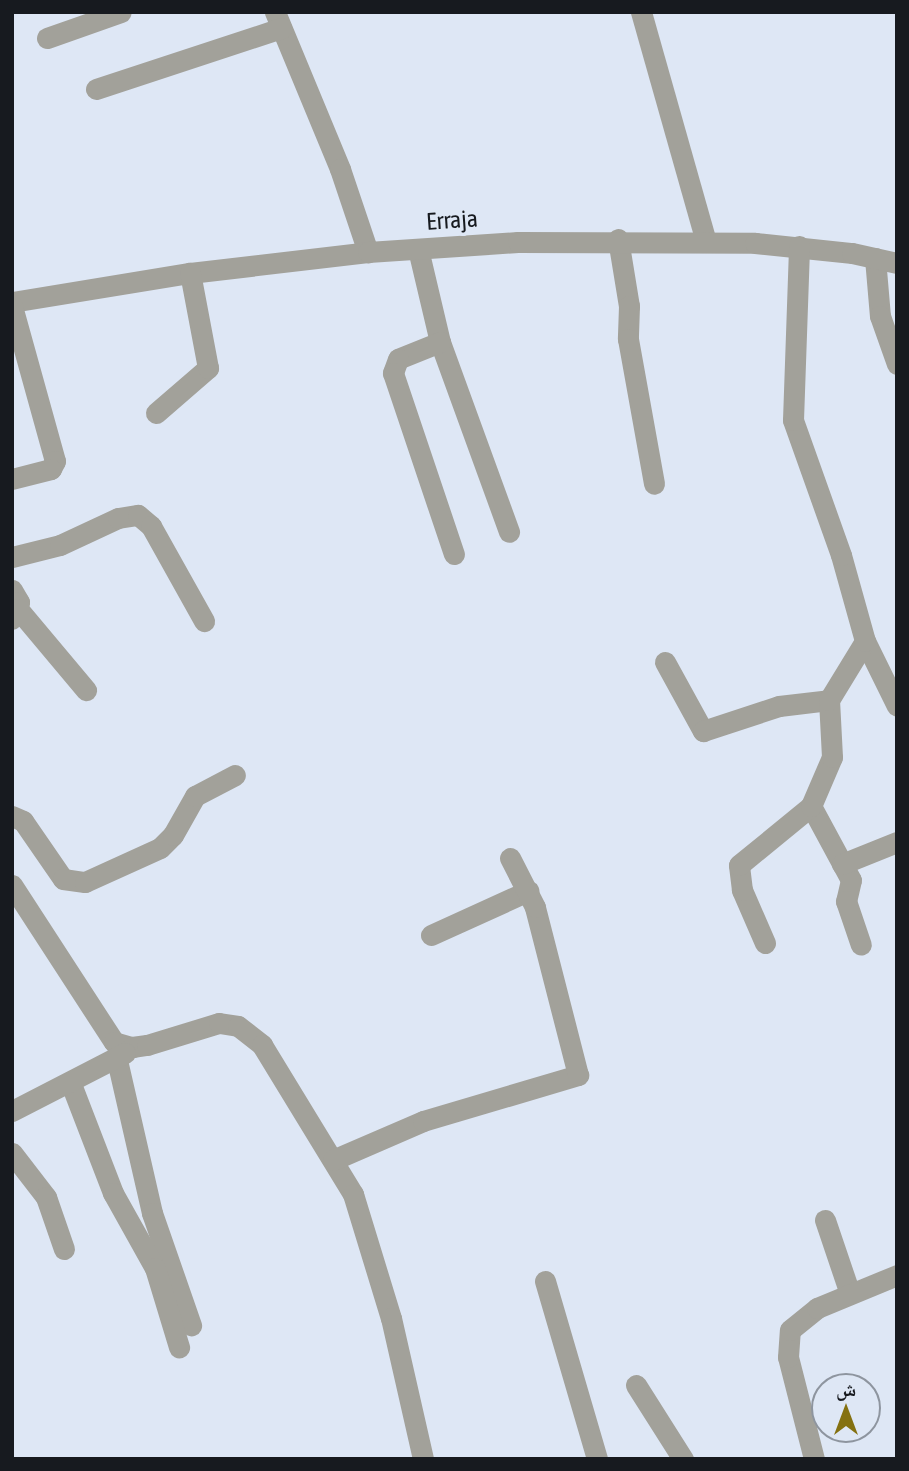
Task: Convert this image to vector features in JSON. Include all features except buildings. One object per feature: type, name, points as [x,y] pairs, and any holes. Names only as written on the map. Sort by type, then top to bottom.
[{"type":"street","points":[[47,38],[121,12]]},
{"type":"street","points":[[641,12],[706,241]]},
{"type":"street","points":[[96,89],[278,20],[341,169],[368,252]]},
{"type":"street","points":[[618,239],[629,306],[628,339],[654,484]]},
{"type":"street","name":"Erraja","points":[[12,304],[190,273],[368,252],[618,239],[799,247],[897,263]]},
{"type":"street","points":[[799,247],[793,420],[841,555],[865,641],[897,706]]},
{"type":"street","points":[[418,249],[440,342],[509,532]]},
{"type":"street","points":[[875,258],[880,316],[897,364]]},
{"type":"street","points":[[156,414],[208,368],[190,273]]},
{"type":"street","points":[[12,304],[27,372],[55,461],[51,469],[12,479]]},
{"type":"street","points":[[440,342],[398,359],[393,373],[454,554]]},
{"type":"street","points":[[12,557],[60,545],[118,518],[138,514],[151,526],[204,621]]},
{"type":"street","points":[[14,606],[86,690]]},
{"type":"street","points":[[765,943],[742,890],[739,865],[811,806],[832,757],[829,700],[865,641]]},
{"type":"street","points":[[665,662],[703,731],[779,706],[829,700]]},
{"type":"street","points":[[12,816],[23,821],[63,879],[85,882],[160,848],[173,835],[195,796],[235,775]]},
{"type":"street","points":[[811,806],[851,880],[846,901],[861,945]]},
{"type":"street","points":[[842,864],[897,842]]},
{"type":"street","points":[[333,1160],[423,1121],[578,1075],[528,891],[510,858]]},
{"type":"street","points":[[12,885],[46,932],[105,1033],[124,1054],[152,1213],[191,1325]]},
{"type":"street","points":[[432,935],[528,891]]},
{"type":"street","points":[[12,1111],[71,1084],[124,1054],[200,1026],[239,1026],[262,1045],[353,1194],[369,1240],[423,1459]]},
{"type":"street","points":[[71,1084],[113,1193],[155,1268],[179,1347]]},
{"type":"street","points":[[12,1153],[46,1197],[64,1249]]},
{"type":"street","points":[[825,1220],[850,1294]]},
{"type":"street","points":[[814,1459],[788,1357],[790,1330],[803,1316],[897,1275]]},
{"type":"street","points":[[545,1281],[597,1459]]},
{"type":"street","points":[[636,1385],[683,1459]]}]
